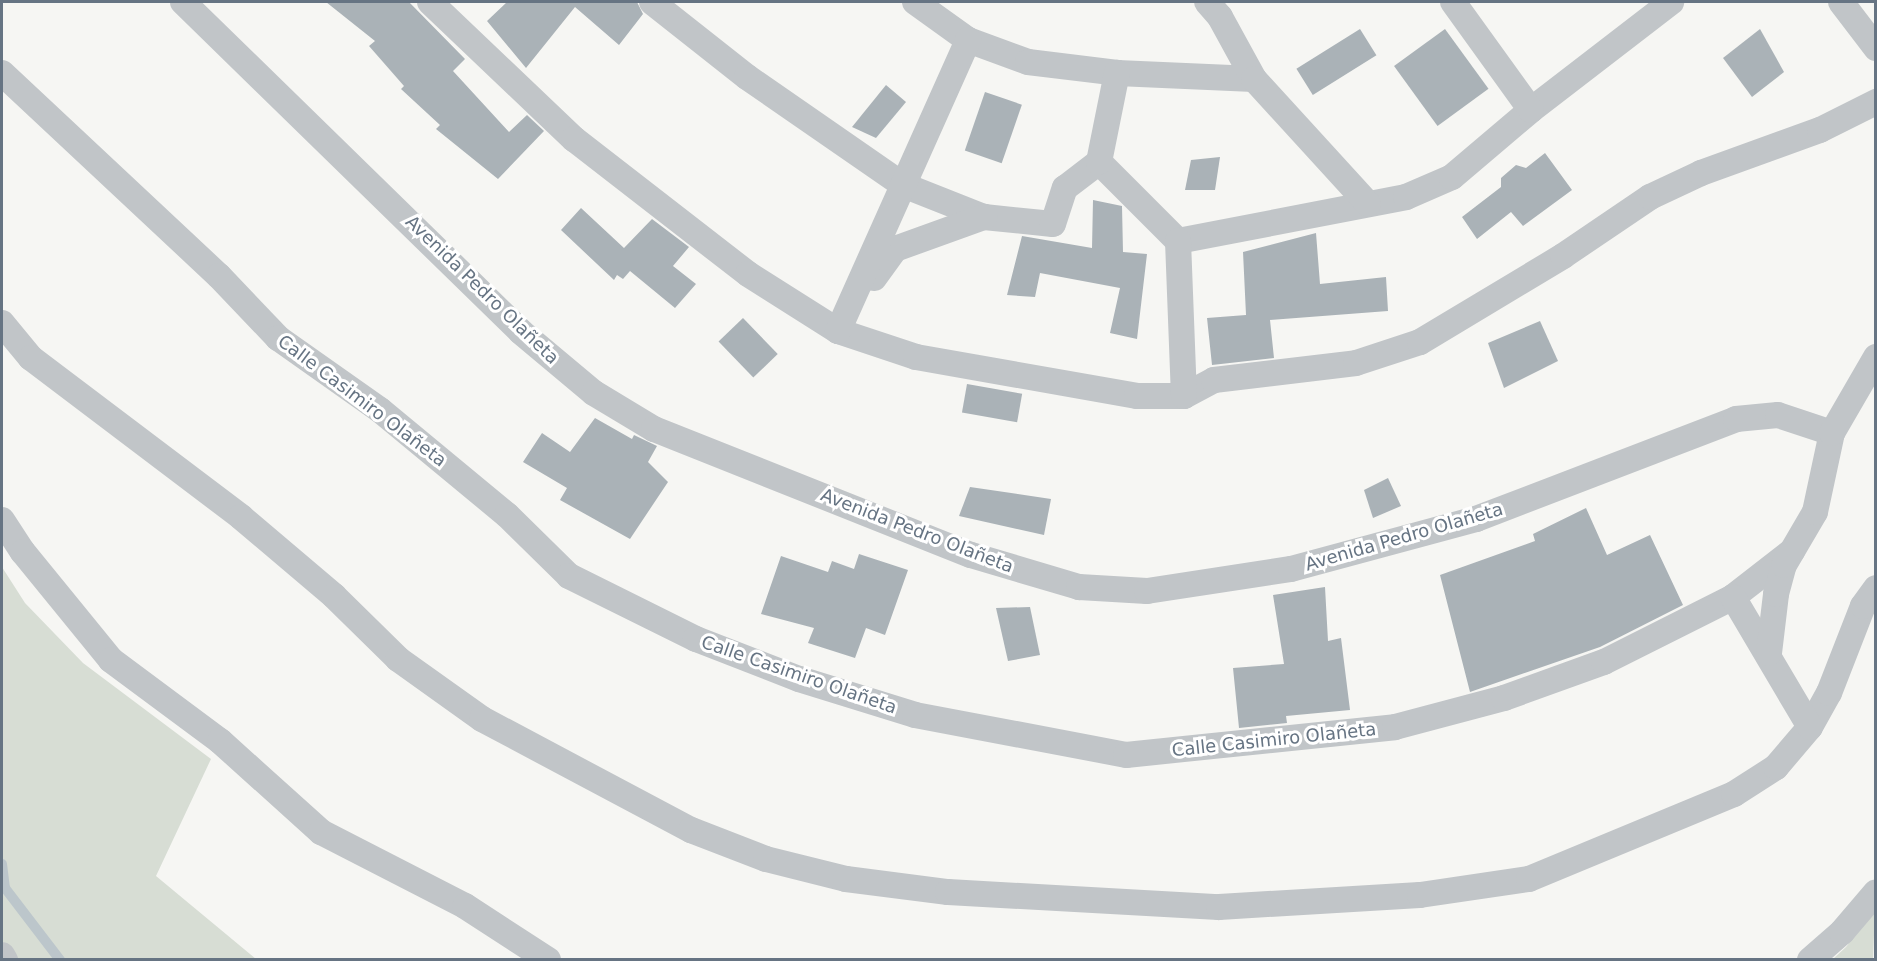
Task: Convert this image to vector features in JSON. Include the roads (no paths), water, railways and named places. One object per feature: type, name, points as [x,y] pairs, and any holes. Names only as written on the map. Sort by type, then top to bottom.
[{"type":"street","name":"Avenida Pedro Olañeta","points":[[183,2],[521,332],[594,393],[654,429],[971,555],[1078,587],[1147,591],[1291,569],[1476,519],[1736,419],[1778,415],[1832,433]]},
{"type":"street","points":[[430,2],[574,139],[748,273],[838,331],[916,357],[1137,396],[1184,396],[1214,380],[1356,363],[1420,342],[1563,256],[1650,197],[1701,173],[1820,130],[1875,102]]},
{"type":"street","points":[[652,2],[747,77],[903,185],[984,218],[1053,224],[1065,188],[1099,162],[1117,73]]},
{"type":"street","points":[[915,2],[968,40],[1028,62],[1117,73],[1254,79]]},
{"type":"street","points":[[1207,2],[1220,17],[1254,79],[1368,204]]},
{"type":"street","points":[[1453,2],[1531,110]]},
{"type":"street","points":[[1178,241],[1298,220],[1406,197],[1452,177],[1531,110],[1671,2]]},
{"type":"street","points":[[1841,2],[1875,48]]},
{"type":"street","points":[[838,331],[968,40]]},
{"type":"street","name":"Calle Casimiro Olañeta","points":[[2,73],[219,276],[278,338],[381,410],[507,515],[569,576],[696,639],[799,679],[915,715],[1126,755],[1395,727],[1504,698],[1604,662],[1733,597],[1792,551]]},
{"type":"street","points":[[1099,162],[1178,241],[1184,396]]},
{"type":"street","points":[[838,331],[895,249],[984,218]]},
{"type":"street","points":[[2,323],[31,358],[241,518],[334,596],[398,659],[482,719],[691,830],[811,872],[948,892],[1219,907],[1397,897],[1529,879],[1734,794],[1776,767],[1810,727],[1829,693],[1863,606],[1875,588]]},
{"type":"street","points":[[1769,653],[1776,594],[1792,551],[1815,512],[1832,433],[1875,357]]},
{"type":"street","points":[[2,520],[23,552],[111,660],[220,741],[321,832],[465,906],[548,960]]},
{"type":"street","points":[[1733,597],[1769,653],[1810,727]]},
{"type":"street","points":[[1810,960],[1842,932],[1875,892]]},
{"type":"street","points":[[2,956],[5,960]]},
{"type":"waterway","points":[[2,864],[5,888],[60,960]]}]
